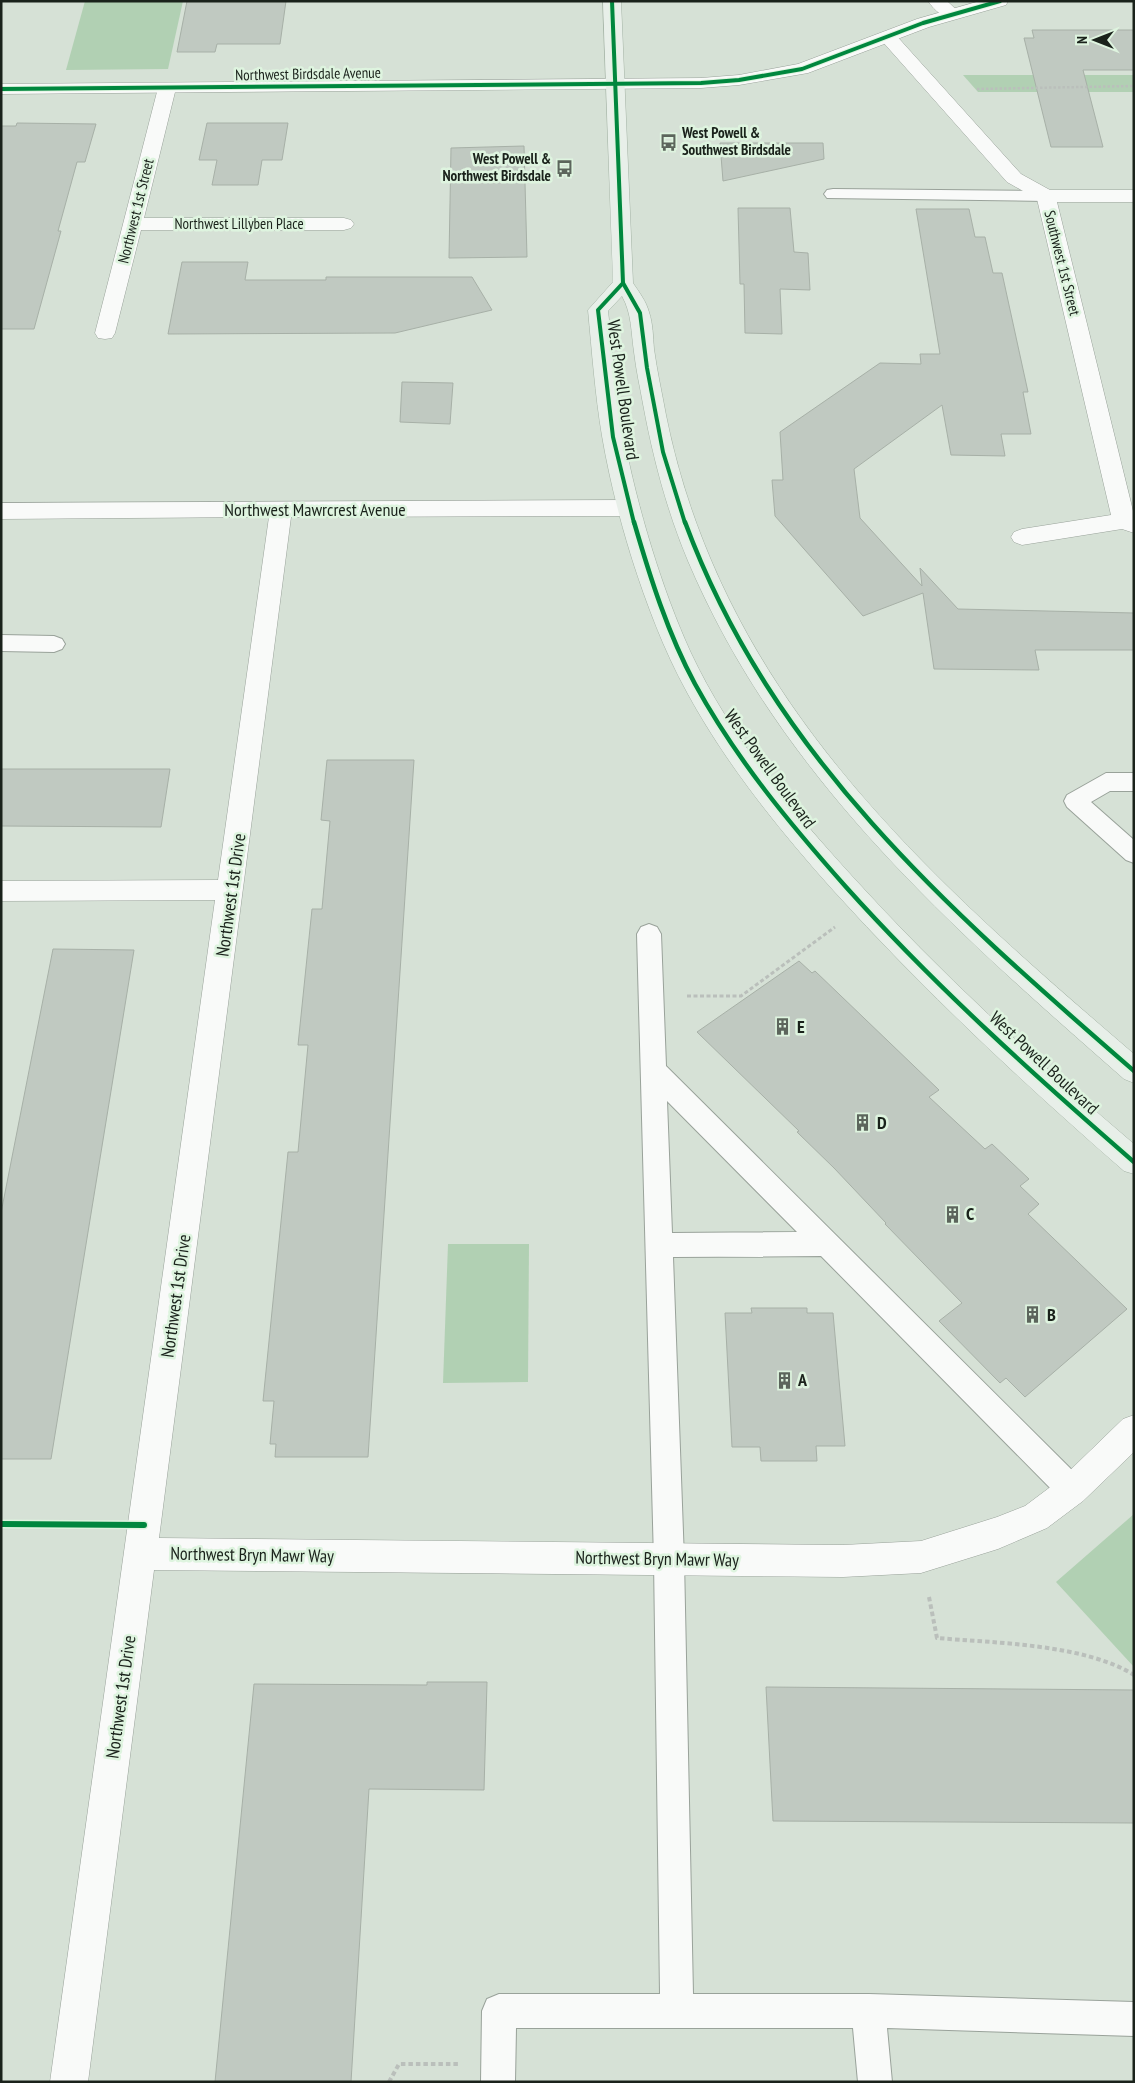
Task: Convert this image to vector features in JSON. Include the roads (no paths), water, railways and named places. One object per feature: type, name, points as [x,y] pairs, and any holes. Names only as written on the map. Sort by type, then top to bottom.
[{"type":"main road","name":"West Powell Boulevard","points":[[612,1],[623,284],[638,308],[663,454],[682,514],[701,563],[744,653],[783,715],[830,778],[884,841],[939,898],[1134,1071]]},
{"type":"main road","name":"West Powell Boulevard","points":[[623,284],[598,310],[610,421],[629,508],[657,597],[680,654],[714,716],[744,762],[788,821],[863,907],[904,950],[998,1040],[1134,1162]]},
{"type":"street","points":[[936,1],[952,14]]},
{"type":"street","name":"Northwest Birdsdale Avenue","points":[[1,89],[701,83],[765,76],[802,69],[952,14],[1000,1]]},
{"type":"street","name":"Southwest 1st Street","points":[[888,37],[941,94],[1014,178],[1046,196],[1129,523]]},
{"type":"street","name":"Northwest 1st Street","points":[[106,332],[167,88]]},
{"type":"street","points":[[1046,196],[1134,196]]},
{"type":"street","name":"Northwest Lillyben Place","points":[[134,224],[344,224]]},
{"type":"street","name":"Northwest Mawrcrest Avenue","points":[[1,511],[629,508]]},
{"type":"street","name":"Northwest 1st Drive","points":[[69,2082],[281,510]]},
{"type":"street","points":[[1022,537],[1129,523]]},
{"type":"street","points":[[1,891],[231,890]]},
{"type":"street","name":"Northwest Bryn Mawr Way","points":[[140,1554],[843,1561],[921,1556],[998,1533],[1036,1517],[1072,1490],[1134,1430]]},
{"type":"lane","points":[[833,194],[1046,196]]},
{"type":"lane","points":[[1,644],[54,644]]},
{"type":"lane","points":[[1134,782],[1106,782],[1075,801],[1134,854]]},
{"type":"lane","points":[[649,934],[669,1560],[677,2011]]},
{"type":"lane","points":[[653,1070],[1072,1490]]},
{"type":"lane","points":[[660,1245],[827,1244]]},
{"type":"lane","points":[[498,2073],[499,2011],[869,2011],[1134,2019]]},
{"type":"lane","points":[[869,2011],[875,2082]]},
{"type":"place","name":"West Powell & Southwest Birdsdale","points":[[668,142]]},
{"type":"place","name":"West Powell & Northwest Birdsdale","points":[[565,168]]},
{"type":"place","name":"E","points":[[783,1027]]},
{"type":"place","name":"D","points":[[863,1123]]},
{"type":"place","name":"C","points":[[952,1214]]},
{"type":"place","name":"B","points":[[1033,1315]]},
{"type":"place","name":"A","points":[[784,1380]]}]
